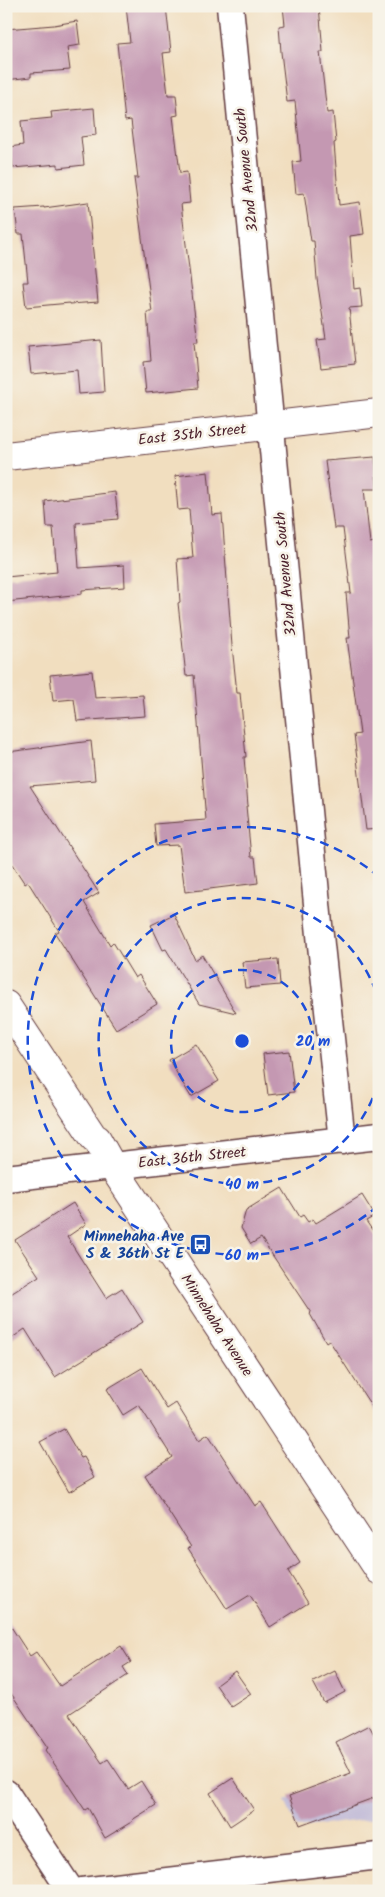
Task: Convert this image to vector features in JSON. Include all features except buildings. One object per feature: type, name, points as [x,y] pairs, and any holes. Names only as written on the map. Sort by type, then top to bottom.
[{"type":"main road","name":"East 35th Street","points":[[6,456],[379,413]]},
{"type":"main road","name":"Minnehaha Avenue","points":[[6,1005],[94,1138],[97,1139],[112,1166],[379,1570]]},
{"type":"street","name":"32nd Avenue South","points":[[230,6],[320,945],[342,1141]]},
{"type":"street","name":"East 36th Street","points":[[6,1178],[379,1136]]},
{"type":"street","points":[[6,1793],[71,1891]]},
{"type":"street","points":[[82,1891],[379,1856]]},
{"type":"shaded area","points":[[379,1759],[379,1818],[297,1828],[285,1801]]},
{"type":"place","name":"Minnehaha Ave S & 36th St E","points":[[200,1245]]}]
